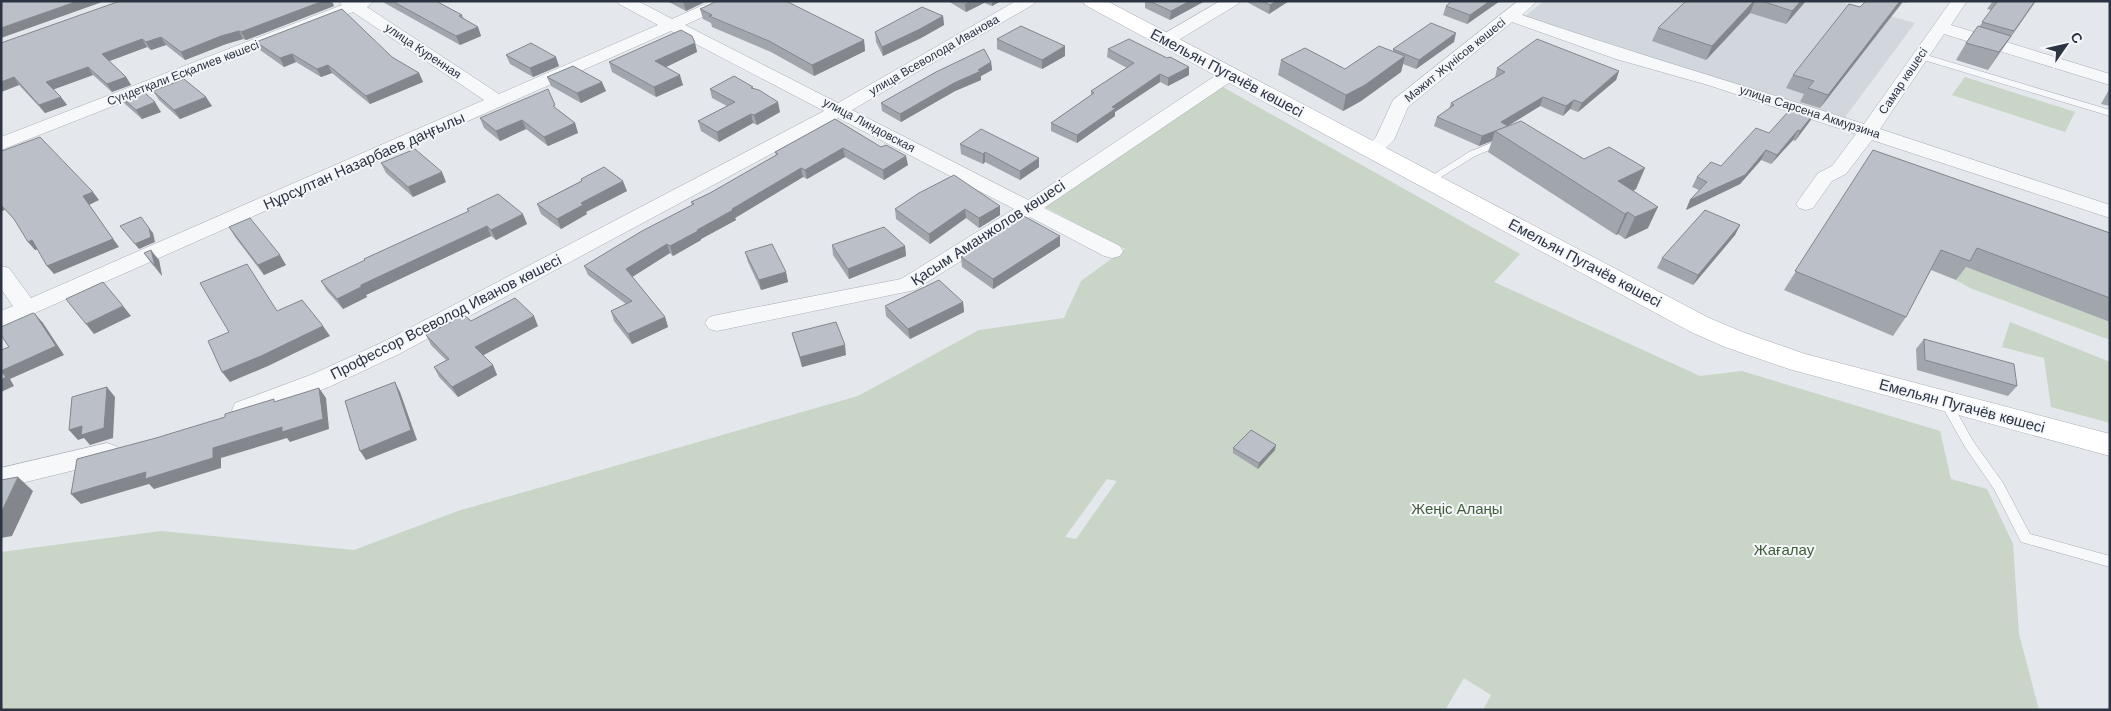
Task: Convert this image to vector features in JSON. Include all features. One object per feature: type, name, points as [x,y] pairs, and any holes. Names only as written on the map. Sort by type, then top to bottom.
[{"type":"street","name":"улица Линдовская","points":[[625,1],[1112,251]]},
{"type":"street","name":"Нұрсұлтан Назарбаев даңғылы","points":[[1,320],[726,1]]},
{"type":"street","name":"улица Всеволода Иванова","points":[[839,110],[1028,1]]},
{"type":"street","name":"Емельян Пугачёв көшесі","points":[[1092,1],[1700,326],[1799,362],[2110,445]]},
{"type":"street","points":[[1166,40],[1232,1]]},
{"type":"street","name":"Мәжит Жүнісов көшесі","points":[[1373,150],[1384,140],[1400,104],[1529,1]]},
{"type":"street","name":"Самар көшесі","points":[[1806,204],[1826,177],[1839,170],[1869,131],[1959,1]]},
{"type":"street","name":"улица Куренная","points":[[356,3],[499,102]]},
{"type":"street","name":"Сүндетқали Есқалиев көшесі","points":[[1,144],[356,3]]},
{"type":"street","name":"улица Сарсена Акмурзина","points":[[1510,16],[1622,56],[1714,81],[2110,212]]},
{"type":"street","points":[[1941,28],[2110,80]]},
{"type":"street","name":"Қасым Аманжолов көшесі","points":[[717,323],[907,285],[1028,209],[1230,74]]},
{"type":"street","name":"Профессор Всеволод Иванов көшесі","points":[[221,418],[322,380],[391,348],[839,110]]},
{"type":"street","points":[[1,273],[27,310]]},
{"type":"street","points":[[1,478],[131,447]]},
{"type":"lane","points":[[1920,56],[2110,113]]},
{"type":"lane","points":[[1430,180],[1472,154],[1512,138]]},
{"type":"lane","points":[[1945,401],[1969,444],[1999,486],[2026,538],[2110,562]]},
{"type":"shaded area","points":[[1544,1],[1836,1],[1915,23],[1843,120],[1525,16]]},
{"type":"green space","points":[[1965,77],[2075,112],[2065,132],[1952,95]]},
{"type":"green space","points":[[1221,86],[1520,254],[1494,282],[1700,376],[1742,371],[1940,431],[1951,479],[1987,489],[2013,544],[2019,634],[2039,710],[1483,710],[1491,695],[1464,678],[1445,710],[1,710],[1,552],[161,531],[354,550],[458,511],[858,396],[979,330],[1064,318],[1081,281],[1125,249],[1045,207]],"holes":[[[1107,479],[1117,481],[1076,539],[1065,537]]]},
{"type":"green space","points":[[1963,266],[2110,322],[2110,340],[1970,288],[1956,280]]},
{"type":"green space","points":[[2010,322],[2110,362],[2110,423],[2051,407],[2044,358],[2002,347]]},
{"type":"building","points":[[1,1],[78,1],[1,28]]},
{"type":"building","points":[[120,1],[323,1],[241,32],[221,36],[181,52],[161,37],[146,42],[142,39],[102,54],[126,77],[107,84],[88,67],[46,82],[61,97],[39,105],[14,77],[1,82],[1,43]]},
{"type":"building","points":[[392,1],[436,1],[462,15],[459,16],[478,27],[456,36]]},
{"type":"building","points":[[717,1],[786,1],[864,40],[812,65],[769,41],[709,16],[712,15],[700,9]]},
{"type":"building","points":[[1149,1],[1190,1],[1171,11]]},
{"type":"building","points":[[1262,1],[1276,1],[1270,5]]},
{"type":"building","points":[[1452,1],[1490,1],[1470,15],[1446,6]]},
{"type":"building","points":[[1686,1],[1754,1],[1712,46],[1658,28]]},
{"type":"building","points":[[1762,1],[1801,1],[1792,11]]},
{"type":"building","points":[[1866,1],[1900,1],[1828,95],[1808,88],[1814,81],[1793,75],[1849,4],[1860,7]]},
{"type":"building","points":[[1996,1],[2035,1],[2014,31],[1982,22]]},
{"type":"building","points":[[922,7],[943,16],[882,47],[875,32]]},
{"type":"building","points":[[342,9],[392,57],[419,73],[366,96],[328,65],[317,69],[292,54],[280,58],[256,42]]},
{"type":"building","points":[[1431,23],[1456,33],[1419,60],[1393,49]]},
{"type":"building","points":[[1021,26],[1065,46],[1042,60],[997,39]]},
{"type":"building","points":[[1978,26],[2011,36],[1999,52],[1966,43]]},
{"type":"building","points":[[681,30],[692,36],[695,43],[655,61],[680,75],[654,87],[609,62]]},
{"type":"building","points":[[1129,39],[1189,67],[1168,78],[1160,74],[1112,107],[1116,108],[1077,135],[1051,123],[1094,93],[1091,91],[1134,63],[1108,49]]},
{"type":"building","points":[[1537,39],[1619,71],[1582,103],[1574,100],[1566,106],[1543,97],[1501,122],[1508,126],[1482,136],[1437,117],[1454,105],[1451,103],[1505,72],[1497,68]]},
{"type":"building","points":[[531,43],[556,57],[530,68],[506,55]]},
{"type":"building","points":[[1379,46],[1405,56],[1365,85],[1346,95],[1281,60],[1305,48],[1345,69]]},
{"type":"building","points":[[984,49],[991,62],[978,70],[981,71],[954,83],[900,114],[881,103],[936,72]]},
{"type":"building","points":[[573,66],[602,82],[577,93],[547,77]]},
{"type":"building","points":[[734,76],[753,87],[751,88],[759,90],[778,102],[717,132],[698,121],[735,102],[710,89]]},
{"type":"building","points":[[184,79],[206,97],[174,110],[153,91]]},
{"type":"building","points":[[138,87],[155,102],[136,110],[118,94]]},
{"type":"building","points":[[548,89],[555,105],[553,106],[575,123],[544,137],[522,120],[496,131],[480,118]]},
{"type":"building","points":[[1795,104],[1816,111],[1777,155],[1766,150],[1745,175],[1690,200],[1707,182],[1697,177],[1711,162],[1721,166],[1756,128],[1769,133]]},
{"type":"building","points":[[835,119],[881,147],[886,145],[906,156],[883,170],[843,148],[805,170],[801,168],[698,231],[670,246],[667,244],[626,269],[665,317],[628,334],[611,311],[632,301],[584,266],[642,231],[694,204],[691,202],[778,154],[775,152]]},
{"type":"building","points":[[1521,121],[1584,159],[1609,147],[1645,168],[1618,181],[1658,207],[1635,217],[1628,212],[1625,214],[1495,131]]},
{"type":"building","points":[[981,129],[1039,158],[1020,171],[985,152],[983,154],[960,144]]},
{"type":"building","points":[[40,137],[93,192],[83,196],[113,239],[47,266],[32,240],[28,242],[14,219],[1,205],[1,150]]},
{"type":"building","points":[[415,149],[442,172],[408,187],[381,163]]},
{"type":"building","points":[[1873,150],[2110,233],[2110,298],[1977,248],[1970,261],[1941,250],[1906,317],[1795,271]]},
{"type":"building","points":[[604,167],[623,181],[581,203],[583,205],[557,219],[537,204],[582,181],[581,179]]},
{"type":"building","points":[[954,175],[1000,206],[979,218],[965,209],[929,234],[895,209],[919,193]]},
{"type":"building","points":[[498,194],[523,214],[491,230],[487,226],[361,285],[361,287],[337,299],[321,281],[364,259],[469,211],[467,209]]},
{"type":"building","points":[[1705,210],[1740,225],[1698,275],[1662,258]]},
{"type":"building","points":[[1022,215],[1060,236],[993,279],[961,257],[1000,233],[996,231]]},
{"type":"building","points":[[141,217],[149,228],[151,237],[135,244],[120,226]]},
{"type":"building","points":[[250,218],[280,255],[258,265],[229,227]]},
{"type":"building","points":[[884,227],[905,246],[848,269],[832,245]]},
{"type":"building","points":[[772,244],[786,272],[759,280],[745,252]]},
{"type":"building","points":[[151,250],[155,266],[144,253]]},
{"type":"building","points":[[247,264],[277,311],[302,300],[323,326],[261,356],[222,372],[208,341],[229,332],[200,283]]},
{"type":"building","points":[[939,280],[963,302],[908,329],[885,306]]},
{"type":"building","points":[[103,282],[123,306],[86,324],[66,299]]},
{"type":"building","points":[[515,298],[534,316],[475,347],[493,365],[452,387],[434,367],[449,359],[426,335],[464,315],[471,321]]},
{"type":"building","points":[[33,313],[35,314],[56,346],[1,371],[1,350],[9,347],[1,335],[1,327]]},
{"type":"building","points":[[836,322],[845,345],[800,357],[792,333]]},
{"type":"building","points":[[1924,339],[2014,364],[2017,386],[1925,360]]},
{"type":"building","points":[[1,371],[6,377],[1,380]]},
{"type":"building","points":[[395,382],[411,430],[360,451],[345,401]]},
{"type":"building","points":[[107,387],[104,428],[81,435],[82,426],[69,430],[72,397]]},
{"type":"building","points":[[319,388],[323,419],[282,432],[282,427],[213,448],[213,458],[145,479],[146,472],[71,494],[77,459],[225,417],[225,414],[274,399],[274,402]]},
{"type":"building","points":[[1251,430],[1276,445],[1259,463],[1233,448]]},
{"type":"building","points":[[18,477],[1,513],[1,480]]},
{"type":"park label","name":"Жеңіс Алаңы","points":[[1457,509]]},
{"type":"park label","name":"Жағалау","points":[[1784,550]]}]
